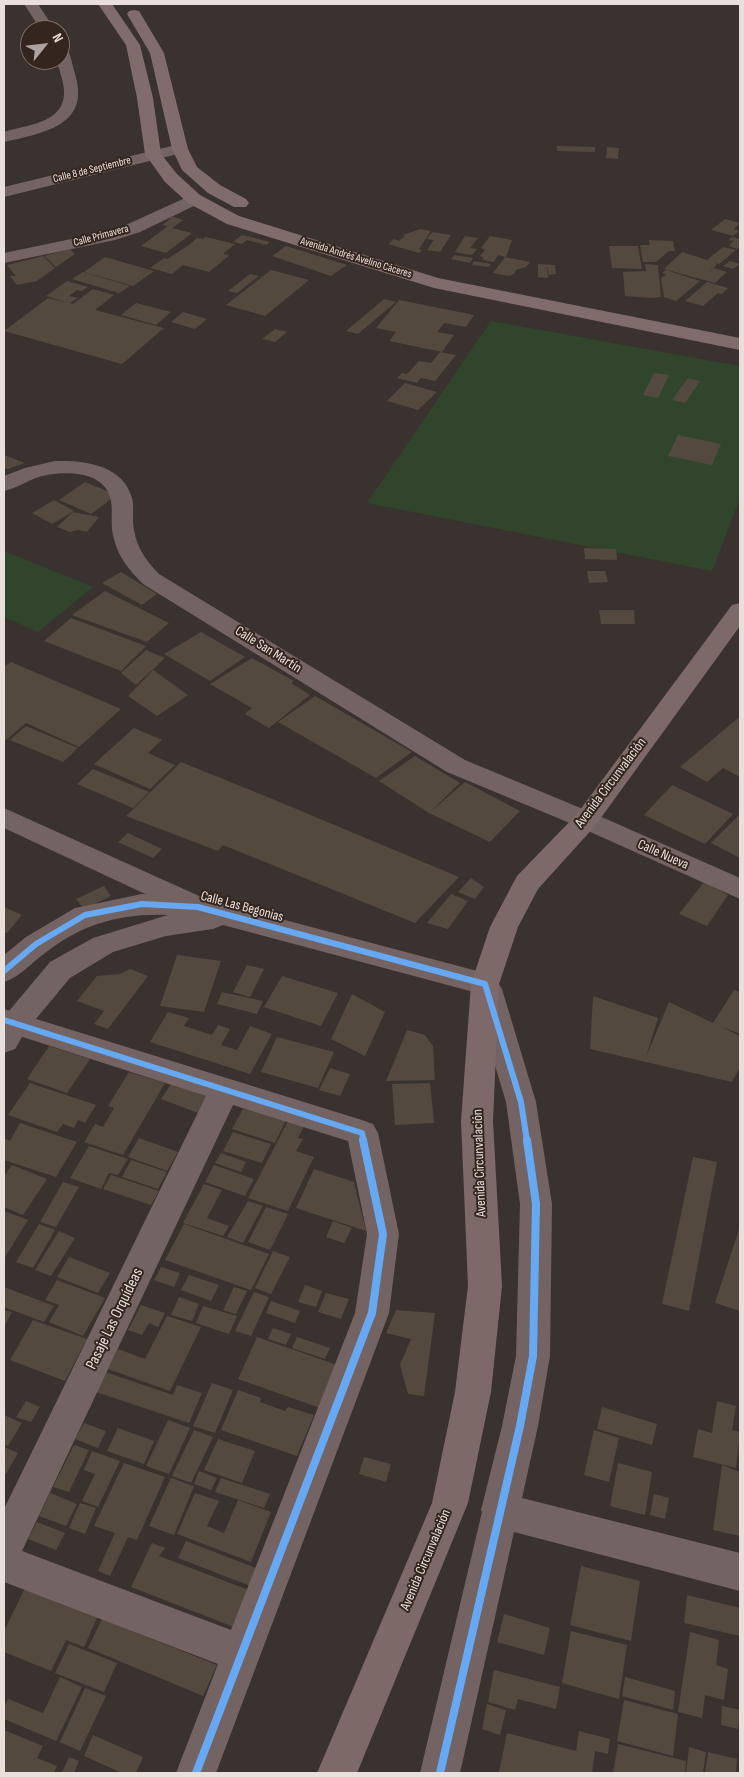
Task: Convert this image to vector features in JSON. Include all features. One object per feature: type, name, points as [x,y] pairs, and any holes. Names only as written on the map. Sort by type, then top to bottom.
[{"type":"highway","name":"Avenida Circunvalación","points":[[336,1773],[450,1503],[473,1392],[485,1286],[477,1121],[485,984],[504,927],[527,883],[586,820],[740,610]]},
{"type":"main road","name":"Avenida Andrés Avelino Cáceres","points":[[105,4],[133,45],[145,98],[153,154],[171,178],[194,199],[233,220],[434,282],[740,344]]},
{"type":"main road","name":"Avenida Andrés Avelino Cáceres","points":[[127,4],[139,21],[156,53],[180,149],[190,170],[214,189],[248,208],[331,236],[458,273],[531,290],[693,318]]},
{"type":"main road","points":[[261,228],[287,221]]},
{"type":"street","points":[[31,4],[41,20]]},
{"type":"street","points":[[4,137],[55,122],[68,111],[72,95],[67,70]]},
{"type":"street","name":"Calle 8 de Septiembre","points":[[4,192],[153,154],[180,149]]},
{"type":"street","name":"Calle Primavera","points":[[4,258],[109,236],[134,228],[194,199]]},
{"type":"street","name":"Calle San Martín","points":[[4,485],[32,471],[56,468],[84,468],[102,474],[115,483],[121,496],[122,526],[126,548],[137,565],[150,578],[456,766],[586,820]]},
{"type":"street","points":[[4,817],[198,907]]},
{"type":"street","name":"Calle Nueva","points":[[586,820],[740,889]]},
{"type":"street","name":"Calle Las Begonias","points":[[5,967],[36,944],[85,915],[142,904],[198,907],[485,984]]},
{"type":"street","name":"Calle Las Begonias","points":[[8,1028],[60,970],[102,945],[166,926],[230,917]]},
{"type":"street","points":[[440,1773],[499,1510],[520,1426],[533,1356],[536,1204],[521,1102],[485,984]]},
{"type":"street","points":[[8,1028],[226,1089],[362,1133],[383,1234],[372,1313],[196,1773]]},
{"type":"street","name":"Pasaje Las Orquídeas","points":[[4,1549],[226,1089]]},
{"type":"street","points":[[499,1510],[740,1572]]},
{"type":"street","points":[[4,1563],[241,1653]]},
{"type":"green space","points":[[491,321],[740,366],[740,498],[712,571],[367,503]]},
{"type":"green space","points":[[4,551],[93,587],[38,632],[4,617]]},
{"type":"building","points":[[557,146],[595,147],[595,152],[557,151]]},
{"type":"building","points":[[607,147],[619,148],[618,159],[606,158]]},
{"type":"building","points":[[171,216],[183,220],[172,228],[192,233],[166,253],[141,246],[168,226],[162,225]]},
{"type":"building","points":[[725,219],[740,223],[734,229],[739,231],[733,236],[711,230]]},
{"type":"building","points":[[420,229],[431,231],[419,249],[422,250],[419,253],[388,244],[394,239],[399,241],[405,236],[403,235]]},
{"type":"building","points":[[432,232],[451,235],[440,252],[427,250],[434,240],[427,239]]},
{"type":"building","points":[[242,235],[270,242],[266,245],[247,240],[242,244],[233,242]]},
{"type":"building","points":[[465,236],[478,238],[470,248],[477,249],[472,255],[455,252]]},
{"type":"building","points":[[490,236],[512,240],[506,257],[498,255],[494,262],[482,260],[484,258],[480,256],[485,250],[481,248]]},
{"type":"building","points":[[206,237],[235,244],[223,254],[230,255],[209,272],[183,265],[172,274],[150,268],[164,258],[167,259],[189,245],[197,238],[203,239]]},
{"type":"building","points":[[732,237],[740,239],[740,246],[737,249],[729,246],[734,241],[728,240]]},
{"type":"building","points":[[649,240],[673,241],[675,251],[669,251],[656,262],[643,262],[640,245],[650,245]]},
{"type":"building","points":[[286,246],[347,265],[331,276],[272,256]]},
{"type":"building","points":[[609,246],[638,246],[642,269],[612,268]]},
{"type":"building","points":[[723,247],[736,250],[719,264],[713,262],[717,264],[708,274],[714,268],[727,272],[715,283],[664,269],[682,252],[707,260]]},
{"type":"building","points":[[70,249],[75,254],[56,267],[44,256]]},
{"type":"building","points":[[455,255],[473,258],[470,263],[451,259]]},
{"type":"building","points":[[43,256],[55,268],[37,281],[17,285],[10,276],[16,276],[7,265]]},
{"type":"building","points":[[105,257],[154,271],[133,286],[84,272]]},
{"type":"building","points":[[505,257],[530,262],[526,267],[516,270],[514,274],[509,276],[493,273]]},
{"type":"building","points":[[474,261],[491,264],[489,267],[472,265]]},
{"type":"building","points":[[730,261],[740,264],[733,269],[723,266]]},
{"type":"building","points":[[538,264],[555,265],[556,274],[549,275],[547,265],[548,278],[538,277]]},
{"type":"building","points":[[645,264],[658,265],[661,297],[625,296],[623,272],[646,271]]},
{"type":"building","points":[[271,270],[309,280],[265,316],[226,305]]},
{"type":"building","points":[[666,270],[700,281],[676,301],[664,297],[661,278],[666,275],[662,273]]},
{"type":"building","points":[[83,272],[130,286],[119,293],[72,279]]},
{"type":"building","points":[[250,274],[259,276],[237,293],[228,291]]},
{"type":"building","points":[[67,281],[88,287],[82,291],[77,290],[69,296],[78,298],[70,303],[73,304],[93,289],[114,295],[95,310],[164,328],[122,364],[4,331],[48,298],[68,303],[46,296]]},
{"type":"building","points":[[707,282],[728,288],[722,294],[718,293],[703,306],[685,301]]},
{"type":"building","points":[[384,299],[396,302],[358,334],[346,331]]},
{"type":"building","points":[[399,300],[474,315],[466,327],[444,323],[437,332],[454,335],[442,352],[389,341],[396,332],[376,328]]},
{"type":"building","points":[[136,303],[171,312],[156,325],[121,315]]},
{"type":"building","points":[[183,312],[207,319],[195,329],[171,322]]},
{"type":"building","points":[[275,329],[287,332],[275,342],[262,339]]},
{"type":"building","points":[[440,352],[456,355],[435,381],[421,378],[417,383],[397,378],[402,373],[407,374],[419,361],[431,363]]},
{"type":"building","points":[[654,373],[669,375],[658,398],[643,395]]},
{"type":"building","points":[[688,378],[700,381],[685,403],[672,400]]},
{"type":"building","points":[[405,383],[437,392],[418,410],[387,401]]},
{"type":"building","points":[[678,435],[721,444],[712,465],[668,456]]},
{"type":"building","points":[[4,455],[25,463],[8,469],[4,468]]},
{"type":"building","points":[[85,482],[117,495],[91,514],[59,500]]},
{"type":"building","points":[[54,500],[74,511],[52,524],[32,513]]},
{"type":"building","points":[[73,512],[99,517],[87,532],[78,530],[70,532],[57,527]]},
{"type":"building","points":[[584,548],[616,549],[617,560],[585,559]]},
{"type":"building","points":[[587,571],[605,571],[608,582],[589,583]]},
{"type":"building","points":[[121,572],[157,594],[142,605],[102,583]]},
{"type":"building","points":[[105,591],[169,623],[147,642],[72,615]]},
{"type":"building","points":[[599,610],[634,610],[635,624],[601,624]]},
{"type":"building","points":[[71,618],[146,646],[121,671],[44,641]]},
{"type":"building","points":[[201,632],[245,657],[210,681],[164,654]]},
{"type":"building","points":[[146,650],[165,658],[136,685],[121,673]]},
{"type":"building","points":[[252,658],[294,681],[291,683],[310,695],[269,728],[245,714],[252,708],[210,684]]},
{"type":"building","points":[[11,662],[121,709],[79,747],[26,723],[6,740],[4,739],[4,667]]},
{"type":"building","points":[[153,670],[188,695],[157,716],[128,696]]},
{"type":"building","points":[[315,696],[412,752],[376,778],[278,722]]},
{"type":"building","points":[[738,718],[740,719],[740,777],[723,768],[707,782],[680,767]]},
{"type":"building","points":[[26,726],[78,748],[63,762],[10,740]]},
{"type":"building","points":[[134,728],[162,740],[148,753],[175,765],[150,789],[94,764]]},
{"type":"building","points":[[415,756],[460,783],[429,813],[379,781]]},
{"type":"building","points":[[181,762],[459,877],[415,923],[223,845],[218,851],[126,816]]},
{"type":"building","points":[[93,769],[149,792],[133,808],[77,784]]},
{"type":"building","points":[[465,782],[520,811],[490,842],[429,813]]},
{"type":"building","points":[[672,785],[733,814],[705,844],[644,815]]},
{"type":"building","points":[[740,814],[740,858],[711,843]]},
{"type":"building","points":[[128,833],[162,849],[153,858],[118,842]]},
{"type":"building","points":[[471,878],[484,887],[475,899],[458,892]]},
{"type":"building","points":[[704,882],[728,895],[707,926],[679,914]]},
{"type":"building","points":[[104,886],[111,896],[84,909],[76,899]]},
{"type":"building","points":[[451,894],[468,901],[448,929],[427,923]]},
{"type":"building","points":[[4,907],[22,915],[7,933],[4,932]]},
{"type":"building","points":[[177,955],[221,961],[204,1012],[160,1006]]},
{"type":"building","points":[[247,965],[264,969],[250,997],[233,992]]},
{"type":"building","points":[[130,969],[148,976],[108,1029],[94,1024],[104,1011],[77,1001],[97,976],[120,974]]},
{"type":"building","points":[[282,976],[338,993],[321,1026],[264,1007]]},
{"type":"building","points":[[734,990],[740,992],[740,1034],[720,1026],[740,1036],[740,1067],[732,1082],[590,1049],[593,996],[658,1018],[646,1057],[669,1002],[713,1023]]},
{"type":"building","points":[[222,992],[263,1001],[257,1014],[217,1004]]},
{"type":"building","points":[[352,994],[385,1012],[365,1056],[331,1039]]},
{"type":"building","points":[[168,1012],[189,1018],[184,1026],[212,1035],[218,1025],[230,1029],[221,1045],[237,1050],[250,1026],[272,1034],[250,1074],[150,1042]]},
{"type":"building","points":[[407,1030],[425,1035],[433,1046],[435,1080],[386,1081]]},
{"type":"building","points":[[277,1037],[334,1052],[318,1088],[261,1072]]},
{"type":"building","points":[[49,1046],[90,1059],[67,1093],[27,1079]]},
{"type":"building","points":[[330,1068],[350,1074],[340,1096],[319,1090]]},
{"type":"building","points":[[129,1072],[165,1083],[123,1155],[84,1142],[95,1124],[103,1127],[114,1108],[108,1106]]},
{"type":"building","points":[[30,1083],[96,1105],[85,1123],[78,1120],[74,1128],[63,1124],[57,1132],[8,1115]]},
{"type":"building","points":[[430,1083],[434,1123],[395,1125],[392,1084]]},
{"type":"building","points":[[171,1084],[208,1097],[198,1113],[161,1099]]},
{"type":"building","points":[[244,1107],[286,1120],[275,1143],[232,1129]]},
{"type":"building","points":[[288,1121],[304,1126],[298,1138],[303,1139],[296,1151],[314,1157],[288,1211],[248,1198]]},
{"type":"building","points":[[20,1123],[77,1142],[56,1177],[4,1160],[4,1138],[10,1141]]},
{"type":"building","points":[[233,1132],[271,1144],[262,1163],[223,1151]]},
{"type":"building","points":[[139,1138],[178,1152],[167,1171],[128,1157]]},
{"type":"building","points":[[89,1146],[128,1159],[118,1175],[109,1173],[101,1189],[70,1178]]},
{"type":"building","points":[[221,1153],[246,1162],[241,1172],[215,1163]]},
{"type":"building","points":[[693,1157],[717,1162],[689,1311],[662,1304]]},
{"type":"building","points":[[131,1160],[167,1172],[158,1189],[122,1177]]},
{"type":"building","points":[[12,1165],[47,1179],[23,1215],[4,1207],[4,1174]]},
{"type":"building","points":[[214,1165],[254,1179],[245,1196],[205,1182]]},
{"type":"building","points":[[314,1169],[354,1182],[366,1231],[296,1208]]},
{"type":"building","points":[[111,1175],[159,1191],[151,1205],[103,1189]]},
{"type":"building","points":[[63,1182],[79,1187],[56,1227],[40,1222]]},
{"type":"building","points":[[204,1184],[222,1190],[207,1218],[229,1226],[223,1236],[183,1223]]},
{"type":"building","points":[[248,1201],[263,1206],[243,1243],[227,1237]]},
{"type":"building","points":[[266,1207],[288,1214],[270,1250],[248,1242]]},
{"type":"building","points":[[4,1211],[28,1220],[5,1257],[4,1256]]},
{"type":"building","points":[[333,1221],[352,1228],[344,1243],[326,1237]]},
{"type":"building","points":[[39,1224],[55,1230],[33,1268],[16,1262]]},
{"type":"building","points":[[184,1224],[269,1254],[251,1290],[165,1260]]},
{"type":"building","points":[[740,1226],[740,1311],[715,1303]]},
{"type":"building","points":[[59,1231],[75,1238],[51,1276],[35,1270]]},
{"type":"building","points":[[273,1251],[290,1257],[271,1294],[255,1288]]},
{"type":"building","points":[[69,1257],[110,1273],[98,1293],[57,1277]]},
{"type":"building","points":[[161,1267],[180,1273],[174,1287],[154,1280]]},
{"type":"building","points":[[189,1275],[219,1285],[211,1301],[181,1290]]},
{"type":"building","points":[[57,1280],[105,1298],[83,1336],[49,1322],[59,1305],[45,1300]]},
{"type":"building","points":[[305,1285],[322,1291],[316,1307],[298,1302]]},
{"type":"building","points":[[4,1287],[54,1306],[44,1322],[4,1307]]},
{"type":"building","points":[[234,1287],[247,1291],[236,1314],[223,1310]]},
{"type":"building","points":[[254,1292],[269,1297],[251,1336],[235,1331]]},
{"type":"building","points":[[326,1293],[349,1299],[341,1319],[318,1312]]},
{"type":"building","points":[[179,1297],[199,1304],[192,1321],[171,1315]]},
{"type":"building","points":[[271,1301],[300,1311],[295,1323],[266,1313]]},
{"type":"building","points":[[141,1305],[165,1313],[158,1327],[149,1323],[142,1335],[128,1330]]},
{"type":"building","points":[[203,1306],[237,1316],[229,1334],[196,1323]]},
{"type":"building","points":[[4,1310],[12,1312],[4,1327]]},
{"type":"building","points":[[396,1310],[435,1313],[424,1396],[408,1394],[400,1365],[411,1339],[386,1333]]},
{"type":"building","points":[[167,1316],[201,1327],[170,1391],[108,1369],[118,1349],[145,1359]]},
{"type":"building","points":[[33,1320],[87,1339],[65,1381],[10,1360]]},
{"type":"building","points":[[273,1328],[291,1334],[286,1345],[268,1339]]},
{"type":"building","points":[[257,1337],[340,1366],[323,1409],[238,1379]]},
{"type":"building","points":[[297,1337],[330,1348],[325,1359],[292,1348]]},
{"type":"building","points":[[105,1372],[173,1395],[177,1385],[202,1393],[189,1423],[96,1392]]},
{"type":"building","points":[[212,1383],[233,1390],[215,1433],[193,1426]]},
{"type":"building","points":[[238,1390],[261,1398],[260,1402],[285,1411],[288,1407],[314,1415],[297,1456],[221,1430]]},
{"type":"building","points":[[26,1401],[40,1407],[31,1422],[16,1417]]},
{"type":"building","points":[[717,1401],[736,1406],[732,1430],[740,1432],[736,1468],[693,1457],[698,1429],[712,1433]]},
{"type":"building","points":[[602,1407],[657,1424],[652,1445],[597,1429]]},
{"type":"building","points":[[4,1415],[22,1423],[8,1446],[4,1445]]},
{"type":"building","points":[[168,1420],[190,1428],[169,1474],[146,1466]]},
{"type":"building","points":[[84,1423],[106,1431],[98,1448],[75,1439]]},
{"type":"building","points":[[118,1428],[154,1441],[144,1464],[107,1451]]},
{"type":"building","points":[[194,1430],[213,1437],[191,1483],[172,1476]]},
{"type":"building","points":[[594,1430],[619,1438],[609,1482],[584,1475]]},
{"type":"building","points":[[218,1439],[255,1451],[242,1483],[204,1470]]},
{"type":"building","points":[[74,1445],[89,1450],[69,1492],[53,1487]]},
{"type":"building","points":[[4,1447],[18,1453],[6,1474],[4,1473]]},
{"type":"building","points":[[92,1451],[120,1461],[98,1507],[82,1501],[95,1474],[84,1470]]},
{"type":"building","points":[[364,1457],[391,1464],[386,1482],[359,1474]]},
{"type":"building","points":[[124,1463],[165,1477],[137,1540],[128,1537],[110,1576],[98,1571],[115,1533],[94,1526]]},
{"type":"building","points":[[618,1463],[652,1472],[645,1515],[610,1506]]},
{"type":"building","points":[[722,1465],[740,1472],[740,1536],[713,1530]]},
{"type":"building","points":[[199,1471],[217,1478],[211,1490],[194,1484]]},
{"type":"building","points":[[171,1478],[194,1486],[174,1535],[149,1526]]},
{"type":"building","points":[[221,1478],[270,1494],[264,1508],[215,1492]]},
{"type":"building","points":[[50,1493],[77,1504],[66,1526],[39,1516]]},
{"type":"building","points":[[195,1493],[219,1501],[207,1526],[224,1533],[238,1500],[271,1512],[251,1562],[177,1534]]},
{"type":"building","points":[[654,1494],[669,1498],[665,1519],[650,1515]]},
{"type":"building","points":[[80,1503],[96,1508],[85,1534],[69,1528]]},
{"type":"building","points":[[37,1522],[65,1533],[56,1550],[28,1539]]},
{"type":"building","points":[[186,1541],[261,1570],[253,1587],[178,1558]]},
{"type":"building","points":[[152,1543],[165,1548],[159,1556],[254,1592],[239,1629],[131,1587]]},
{"type":"building","points":[[581,1566],[640,1581],[631,1641],[570,1625]]},
{"type":"building","points":[[25,1588],[98,1616],[84,1647],[66,1640],[51,1671],[4,1652],[4,1631]]},
{"type":"building","points":[[687,1595],[740,1608],[740,1636],[684,1623]]},
{"type":"building","points":[[504,1614],[550,1628],[544,1655],[497,1642]]},
{"type":"building","points":[[102,1619],[217,1665],[203,1696],[88,1648]]},
{"type":"building","points":[[571,1631],[627,1645],[619,1699],[562,1683]]},
{"type":"building","points":[[690,1632],[719,1640],[716,1665],[728,1669],[724,1700],[705,1695],[702,1718],[678,1712]]},
{"type":"building","points":[[69,1644],[117,1663],[104,1692],[55,1673]]},
{"type":"building","points":[[494,1670],[560,1687],[556,1709],[518,1699],[515,1710],[488,1702]]},
{"type":"building","points":[[60,1677],[82,1687],[56,1741],[4,1719],[4,1707],[8,1699],[43,1713]]},
{"type":"building","points":[[625,1677],[675,1691],[673,1710],[622,1696]]},
{"type":"building","points":[[85,1688],[106,1696],[80,1751],[60,1742]]},
{"type":"building","points":[[624,1700],[678,1714],[673,1756],[617,1741]]},
{"type":"building","points":[[487,1704],[506,1710],[500,1735],[482,1729]]},
{"type":"building","points":[[722,1706],[740,1710],[738,1729],[721,1725]]},
{"type":"building","points":[[4,1730],[43,1746],[37,1758],[57,1766],[54,1773],[4,1773]]},
{"type":"building","points":[[579,1731],[610,1739],[608,1754],[595,1751],[592,1773],[499,1772],[507,1733],[576,1751]]},
{"type":"building","points":[[93,1735],[143,1757],[136,1773],[122,1773],[84,1756]]},
{"type":"building","points":[[618,1744],[686,1761],[685,1773],[613,1773]]},
{"type":"building","points":[[689,1747],[706,1752],[703,1773],[686,1773]]},
{"type":"building","points":[[708,1752],[737,1759],[736,1773],[705,1773]]},
{"type":"building","points":[[69,1757],[79,1761],[74,1773],[62,1773]]},
{"type":"cycle path","points":[[4,971],[36,944],[85,915],[142,904],[198,907],[485,984],[521,1102],[536,1204],[533,1356],[520,1426],[440,1773]]},
{"type":"cycle path","points":[[4,1020],[362,1133],[383,1234],[372,1313],[196,1773]]}]
